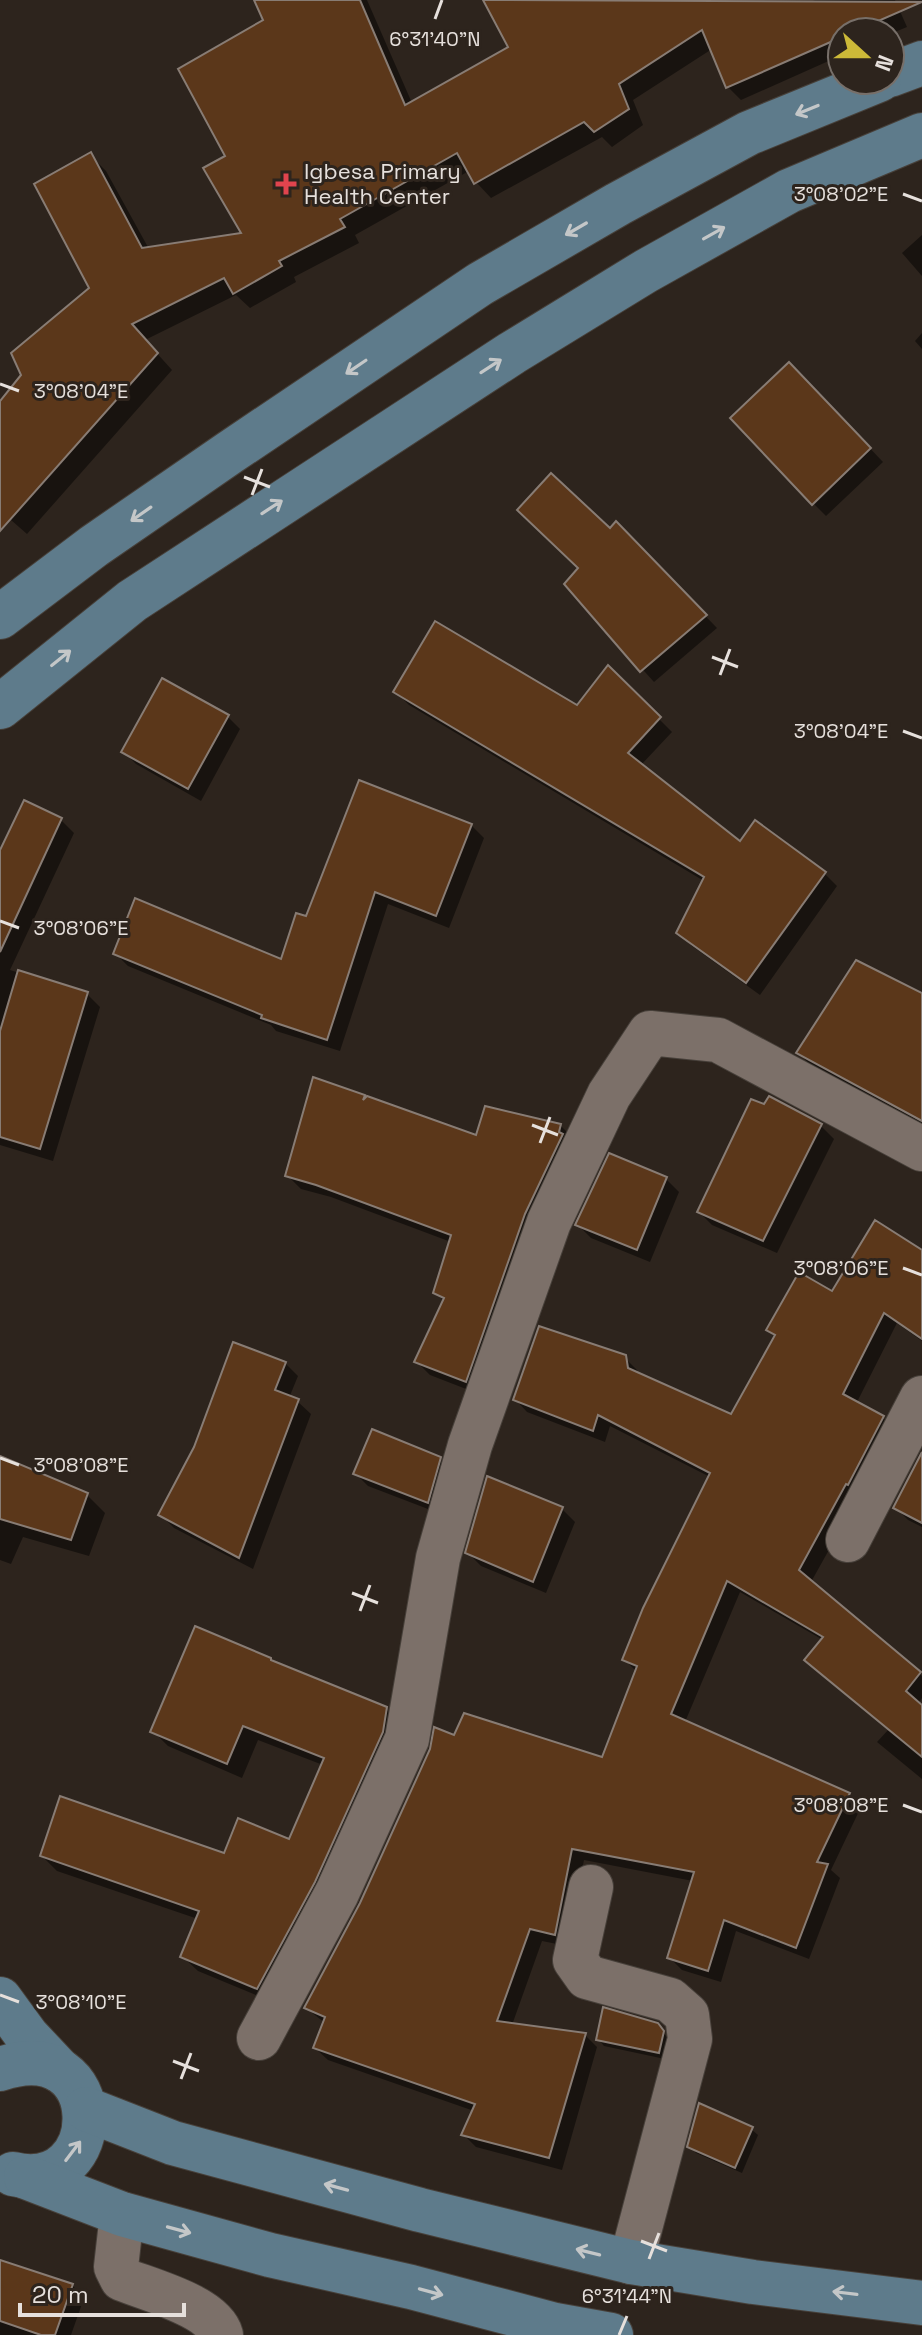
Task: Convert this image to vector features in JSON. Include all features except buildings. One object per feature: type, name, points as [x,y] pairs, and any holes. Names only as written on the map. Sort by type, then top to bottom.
[{"type":"street","points":[[0,617],[94,546],[480,284],[749,133],[840,96]]},
{"type":"street","points":[[0,707],[132,601],[512,353],[646,271],[789,191],[922,135]]},
{"type":"street","points":[[259,2038],[337,1893],[407,1739],[438,1558],[470,1445],[549,1222],[609,1095],[650,1033],[718,1040],[922,1149]]},
{"type":"street","points":[[848,1540],[922,1398]]},
{"type":"street","points":[[591,1887],[575,1960],[587,1977],[670,2000],[687,2015],[690,2039],[631,2262]]},
{"type":"street","points":[[0,1999],[27,2036],[77,2086],[86,2109],[85,2135],[72,2157],[52,2172],[13,2172]]},
{"type":"street","points":[[0,2069],[20,2062],[40,2062],[59,2070]]},
{"type":"street","points":[[86,2109],[173,2143],[420,2210],[631,2262],[753,2282],[922,2303]]},
{"type":"street","points":[[13,2172],[122,2214],[270,2255],[411,2287],[555,2325],[611,2335]]},
{"type":"street","points":[[122,2214],[116,2267],[122,2279],[200,2310],[218,2326],[221,2335]]},
{"type":"place","name":"Igbesa Primary Health Center","points":[[286,184]]}]
